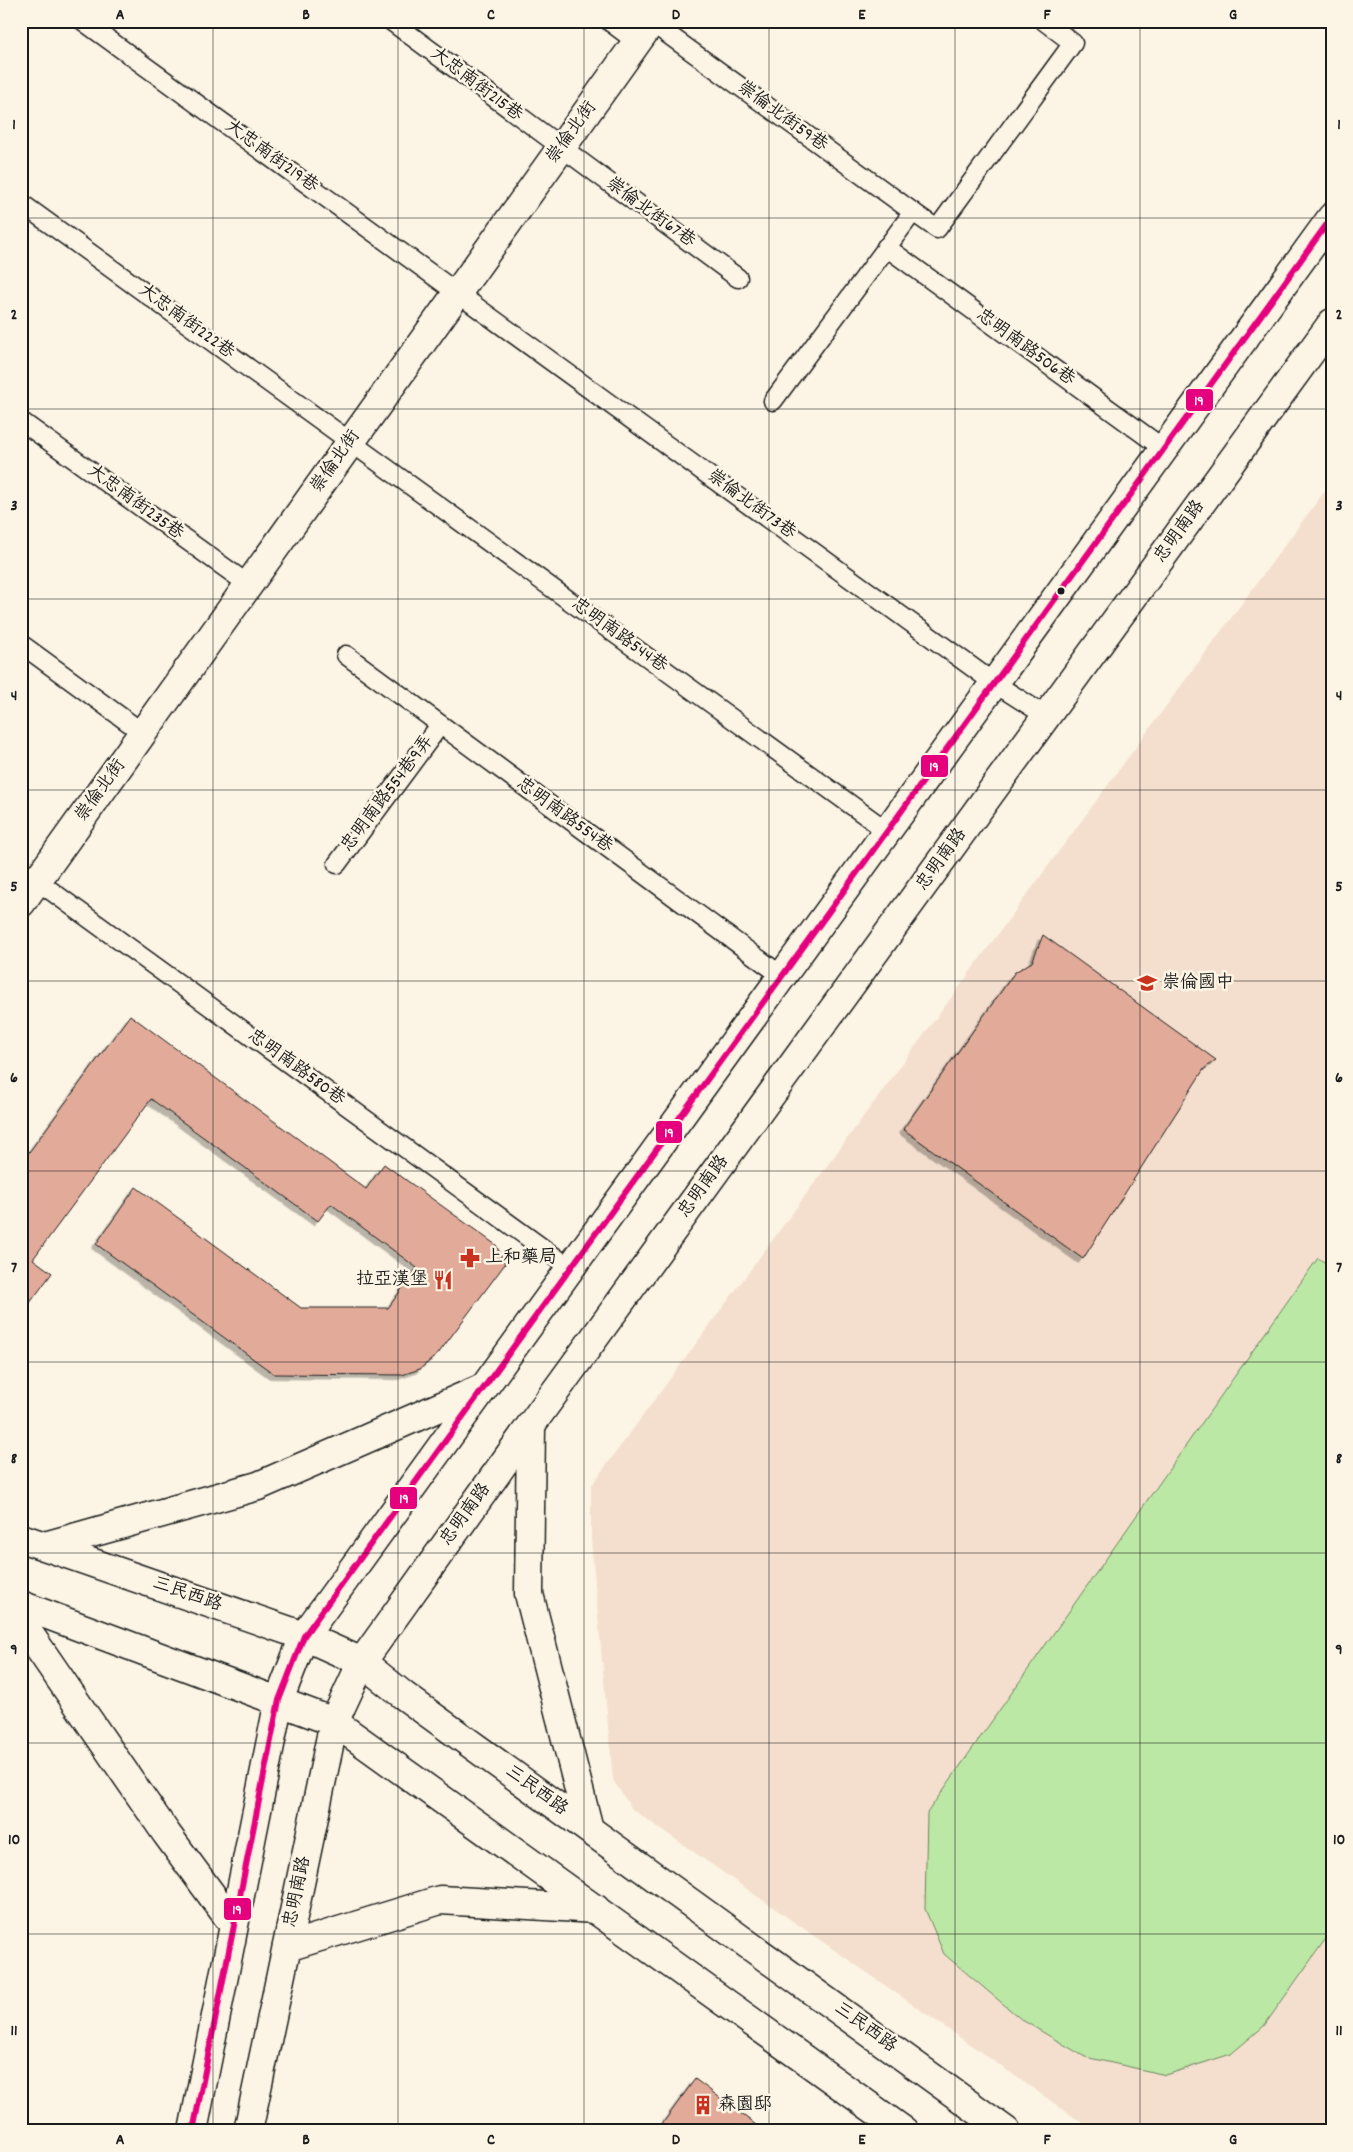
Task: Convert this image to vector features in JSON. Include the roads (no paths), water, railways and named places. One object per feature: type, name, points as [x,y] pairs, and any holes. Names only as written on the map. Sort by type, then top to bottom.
[{"type":"street","name":"崇倫北街","points":[[21,903],[29,874],[143,733],[646,28]]},
{"type":"street","points":[[193,2131],[279,1700],[304,1636],[1332,217]]},
{"type":"street","name":"忠明南路","points":[[248,2131],[334,1722],[362,1662],[531,1425],[1332,323]]},
{"type":"street","points":[[33,1542],[258,1486],[483,1388]]},
{"type":"street","points":[[531,1425],[528,1594],[589,1830]]},
{"type":"street","name":"三民西路","points":[[33,1542],[304,1636],[362,1662],[403,1695],[1006,2131]]},
{"type":"street","points":[[21,1605],[334,1722],[904,2131]]},
{"type":"street","points":[[21,1622],[166,1833],[233,1924]]},
{"type":"street","points":[[287,1947],[440,1900],[596,1909]]},
{"type":"lane","name":"大忠南街219巷","points":[[83,21],[458,292]]},
{"type":"lane","name":"大忠南街215巷","points":[[390,21],[561,148]]},
{"type":"lane","name":"崇倫北街59巷","points":[[609,21],[646,28],[913,212]]},
{"type":"lane","points":[[773,401],[913,212],[938,229],[1073,43],[1044,21]]},
{"type":"lane","name":"崇倫北街67巷","points":[[561,148],[738,278]]},
{"type":"lane","name":"大忠南街222巷","points":[[21,203],[351,442]]},
{"type":"lane","name":"忠明南路506巷","points":[[886,247],[1164,449]]},
{"type":"lane","name":"崇倫北街73巷","points":[[458,292],[994,683],[1046,716]]},
{"type":"lane","name":"大忠南街235巷","points":[[21,421],[249,585]]},
{"type":"lane","name":"忠明南路544巷","points":[[351,442],[887,831]]},
{"type":"lane","points":[[21,644],[143,733]]},
{"type":"lane","name":"忠明南路554巷","points":[[346,655],[782,976]]},
{"type":"lane","name":"忠明南路554巷9弄","points":[[337,864],[440,725]]},
{"type":"lane","name":"忠明南路580巷","points":[[29,874],[570,1268]]},
{"type":"place","name":"崇倫國中","points":[[1147,983]]},
{"type":"place","name":"上和藥局","points":[[470,1258]]},
{"type":"place","name":"拉亞漢堡","points":[[443,1280]]},
{"type":"place","name":"森園邸","points":[[703,2105]]}]
